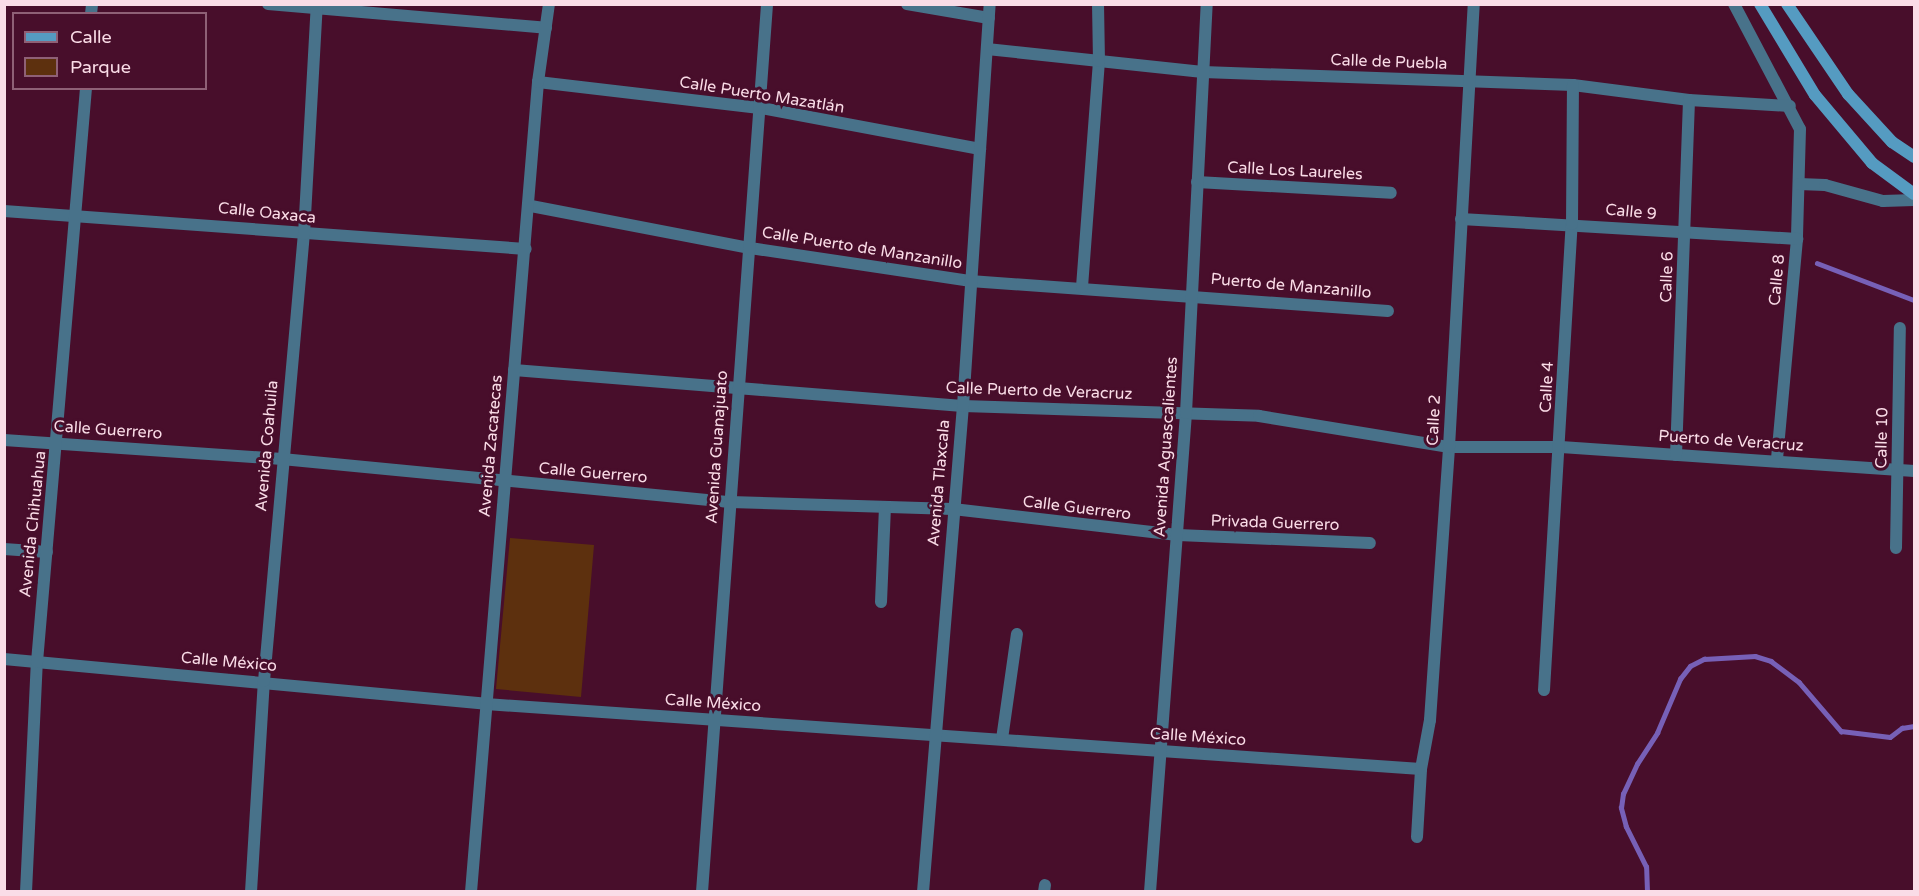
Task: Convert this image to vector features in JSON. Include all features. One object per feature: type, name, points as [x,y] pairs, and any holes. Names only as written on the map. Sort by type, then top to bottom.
[{"type":"main road","points":[[1760,4],[1815,95],[1872,163],[1914,194]]},
{"type":"main road","points":[[1787,4],[1848,94],[1892,142],[1914,157]]},
{"type":"street","points":[[268,4],[546,28]]},
{"type":"street","name":"Avenida Zacatecas","points":[[471,891],[504,482],[531,206],[538,82],[549,4]]},
{"type":"street","name":"Avenida Guanajuato","points":[[702,891],[767,4]]},
{"type":"street","points":[[907,4],[989,18]]},
{"type":"street","name":"Avenida Tlaxcala","points":[[922,891],[963,406],[990,4]]},
{"type":"street","points":[[1082,287],[1099,61],[1098,4]]},
{"type":"street","name":"Avenida Aguascalientes","points":[[1150,891],[1186,413],[1207,4]]},
{"type":"street","name":"Calle 2","points":[[1417,837],[1420,769],[1430,720],[1449,447],[1474,4]]},
{"type":"street","name":"Calle 8","points":[[1734,4],[1790,106],[1800,129],[1797,239],[1777,459]]},
{"type":"street","name":"Avenida Coahuila","points":[[252,891],[264,681],[282,459],[304,234],[317,7]]},
{"type":"street","name":"Calle de Puebla","points":[[987,49],[1203,72],[1573,85],[1689,100],[1790,106]]},
{"type":"street","name":"Calle Puerto Mazatlán","points":[[538,82],[761,108],[980,149]]},
{"type":"street","name":"Calle 4","points":[[1544,690],[1561,447],[1572,224],[1573,85]]},
{"type":"street","name":"Avenida Chihuahua","points":[[26,891],[36,662],[58,443],[86,90]]},
{"type":"street","name":"Calle 6","points":[[1676,455],[1689,100]]},
{"type":"street","name":"Calle Los Laureles","points":[[1197,182],[1391,194]]},
{"type":"street","points":[[1799,184],[1825,185],[1884,201],[1914,200]]},
{"type":"street","name":"Calle Puerto de Manzanillo","points":[[531,206],[750,248],[970,281],[1191,294]]},
{"type":"street","name":"Calle Oaxaca","points":[[4,211],[526,249]]},
{"type":"street","name":"Calle 9","points":[[1461,219],[1797,239]]},
{"type":"street","name":"Puerto de Manzanillo","points":[[1191,294],[1388,311]]},
{"type":"street","name":"Calle 10","points":[[1896,549],[1900,328]]},
{"type":"street","name":"Calle Puerto de Veracruz","points":[[514,370],[963,406],[1259,416],[1449,447],[1561,447]]},
{"type":"street","name":"Calle Guerrero","points":[[4,440],[282,459],[730,502],[953,508],[1178,536]]},
{"type":"street","name":"Puerto de Veracruz","points":[[1561,447],[1777,459],[1898,472],[1914,471]]},
{"type":"street","points":[[881,602],[885,507]]},
{"type":"street","name":"Privada Guerrero","points":[[1178,536],[1370,543]]},
{"type":"street","points":[[4,549],[47,552]]},
{"type":"street","points":[[1002,739],[1017,634]]},
{"type":"street","name":"Calle México","points":[[4,659],[264,681],[486,704],[1420,769]]},
{"type":"green space","points":[[510,538],[594,545],[581,697],[496,689]]},
{"type":"waterway","points":[[1817,263],[1914,300]]},
{"type":"waterway","points":[[1647,892],[1646,867],[1626,827],[1621,808],[1623,794],[1637,764],[1657,733],[1680,679],[1690,666],[1704,659],[1755,656],[1771,661],[1799,682],[1841,731],[1890,737],[1902,728],[1914,726]]}]
